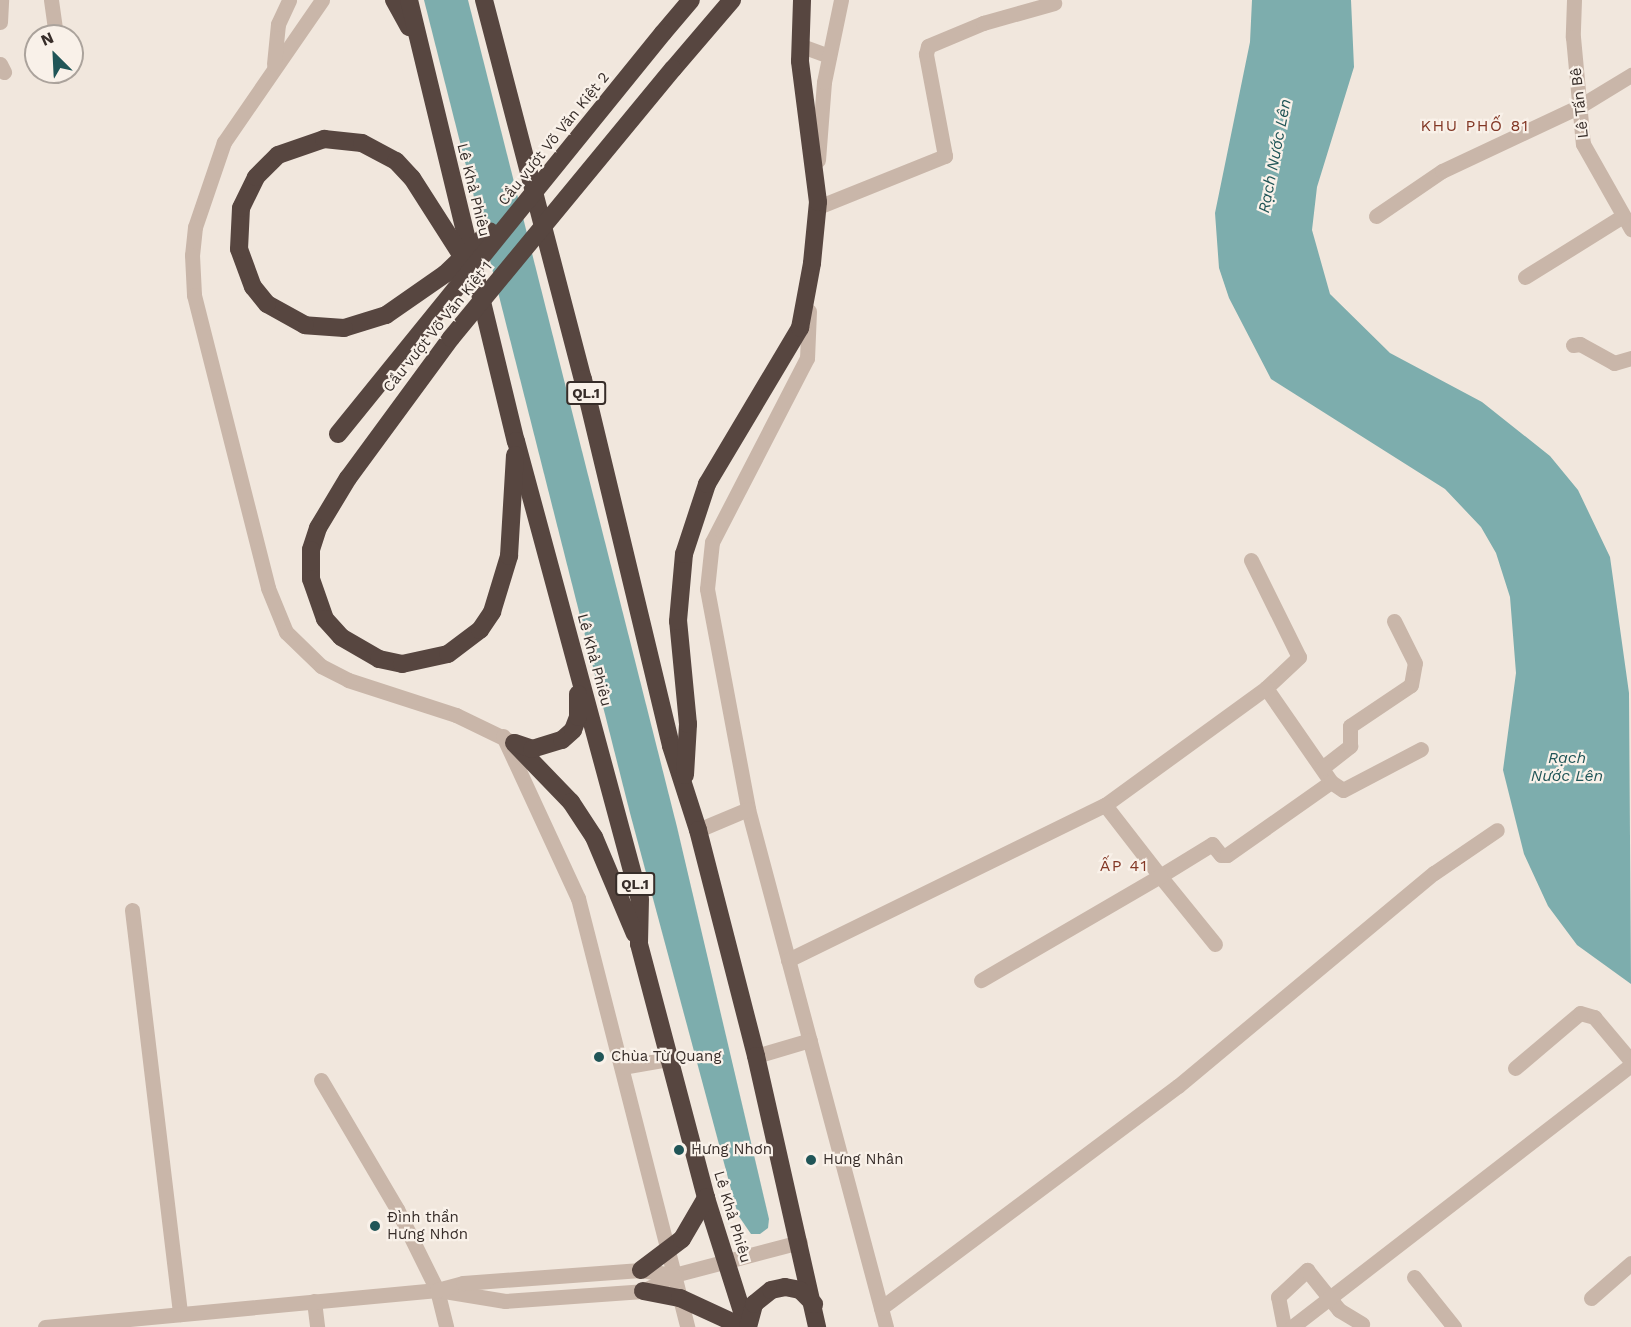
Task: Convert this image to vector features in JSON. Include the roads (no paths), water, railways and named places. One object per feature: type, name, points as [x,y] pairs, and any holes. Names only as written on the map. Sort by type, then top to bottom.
[{"type":"highway","points":[[394,0],[420,47]]},
{"type":"highway","name":"Lê Khả Phiêu","points":[[409,0],[516,441],[640,899],[639,944],[706,1198],[746,1327]]},
{"type":"highway","name":"QL.1","points":[[484,0],[583,379],[671,746],[698,830],[756,1056],[815,1306],[817,1327]]},
{"type":"highway","points":[[477,282],[428,200],[396,161],[362,143],[324,138],[278,155],[256,177],[241,208],[238,249],[244,266],[267,303],[286,316],[305,324],[344,328],[386,315],[427,289],[513,207],[691,0]]},
{"type":"highway","name":"Cầu vượt Võ Văn Kiệt 1","points":[[516,441],[509,556],[492,612],[480,630],[448,654],[426,661],[402,664],[359,650],[325,619],[316,599],[311,579],[311,550],[326,511],[347,474],[451,338],[732,0]]},
{"type":"highway","points":[[685,786],[688,724],[678,621],[684,554],[706,484],[800,328],[812,263],[818,207],[817,175],[799,45],[802,0]]},
{"type":"highway","name":"Cầu vượt Võ Văn Kiệt 2","points":[[338,434],[663,33]]},
{"type":"highway","points":[[508,740],[532,748],[548,746],[573,730],[579,704],[573,654]]},
{"type":"highway","points":[[508,740],[571,802],[594,837],[639,944]]},
{"type":"highway","points":[[640,1270],[669,1252],[690,1228],[706,1198]]},
{"type":"highway","points":[[643,1291],[680,1298],[746,1327],[754,1304],[778,1288],[800,1290],[815,1306]]},
{"type":"street","points":[[0,22],[2,0]]},
{"type":"street","points":[[51,0],[54,24]]},
{"type":"street","points":[[274,66],[278,24],[289,0]]},
{"type":"street","points":[[322,0],[274,66],[224,142],[195,227],[192,255],[194,295],[267,588],[286,632],[321,666],[348,680],[456,715],[508,740],[574,884],[687,1327]]},
{"type":"street","points":[[817,175],[829,56],[841,0]]},
{"type":"street","name":"Lê Tấn Bê","points":[[1574,0],[1573,37],[1583,144],[1627,223]]},
{"type":"street","points":[[818,207],[941,160],[944,149],[926,54],[928,46],[983,23],[1043,3]]},
{"type":"street","points":[[799,45],[829,56]]},
{"type":"street","points":[[1376,216],[1442,171],[1580,106],[1631,75]]},
{"type":"street","points":[[1525,277],[1627,223]]},
{"type":"street","points":[[812,263],[807,358],[712,542],[707,589],[712,632],[748,809],[886,1327]]},
{"type":"street","points":[[1572,345],[1580,344],[1614,363],[1631,358]]},
{"type":"street","points":[[788,960],[1105,805],[1266,688],[1299,657],[1251,560]]},
{"type":"street","points":[[1322,768],[1350,747],[1350,726],[1411,685],[1415,663],[1394,621]]},
{"type":"street","points":[[1266,688],[1331,782],[1344,790],[1421,749]]},
{"type":"street","points":[[981,980],[1212,844],[1221,855],[1227,855],[1331,782]]},
{"type":"street","points":[[1105,805],[1215,944]]},
{"type":"street","points":[[698,830],[748,809]]},
{"type":"street","points":[[881,1308],[1178,1086],[1434,873],[1497,830]]},
{"type":"street","points":[[132,910],[180,1314]]},
{"type":"street","points":[[1292,1327],[1631,1063],[1594,1017],[1580,1013],[1515,1068]]},
{"type":"street","points":[[756,1056],[810,1040]]},
{"type":"street","points":[[622,1067],[669,1059]]},
{"type":"street","points":[[321,1080],[397,1209],[437,1290],[446,1327]]},
{"type":"street","points":[[437,1290],[505,1301],[643,1291],[674,1275],[800,1242]]},
{"type":"street","points":[[1591,1298],[1631,1263]]},
{"type":"street","points":[[45,1327],[437,1290],[463,1283],[640,1270],[674,1275]]},
{"type":"street","points":[[1284,1327],[1278,1297],[1307,1270],[1339,1310],[1362,1324]]},
{"type":"street","points":[[1414,1277],[1454,1327]]},
{"type":"street","points":[[314,1302],[317,1327]]},
{"type":"water","points":[[424,0],[468,0],[677,827],[769,1219],[768,1228],[760,1234],[751,1234],[738,1215],[630,813]]},
{"type":"water","name":"Rạch Nước Lên","points":[[1252,0],[1351,0],[1354,67],[1317,187],[1312,230],[1330,294],[1390,353],[1482,402],[1550,456],[1578,490],[1610,557],[1629,693],[1631,984],[1577,945],[1548,906],[1524,854],[1503,770],[1516,673],[1510,597],[1496,553],[1481,527],[1445,489],[1271,379],[1229,298],[1219,268],[1215,213],[1250,42]]},
{"type":"place","name":"Chùa Từ Quang","points":[[599,1057]]},
{"type":"place","name":"Hưng Nhơn","points":[[679,1150]]},
{"type":"place","name":"Hưng Nhân","points":[[811,1160]]},
{"type":"place","name":"Đình thần Hưng Nhơn","points":[[375,1226]]},
{"type":"district","name":"KHU PHỐ 81","points":[[1475,126]]},
{"type":"district","name":"ẤP 41","points":[[1124,866]]}]
